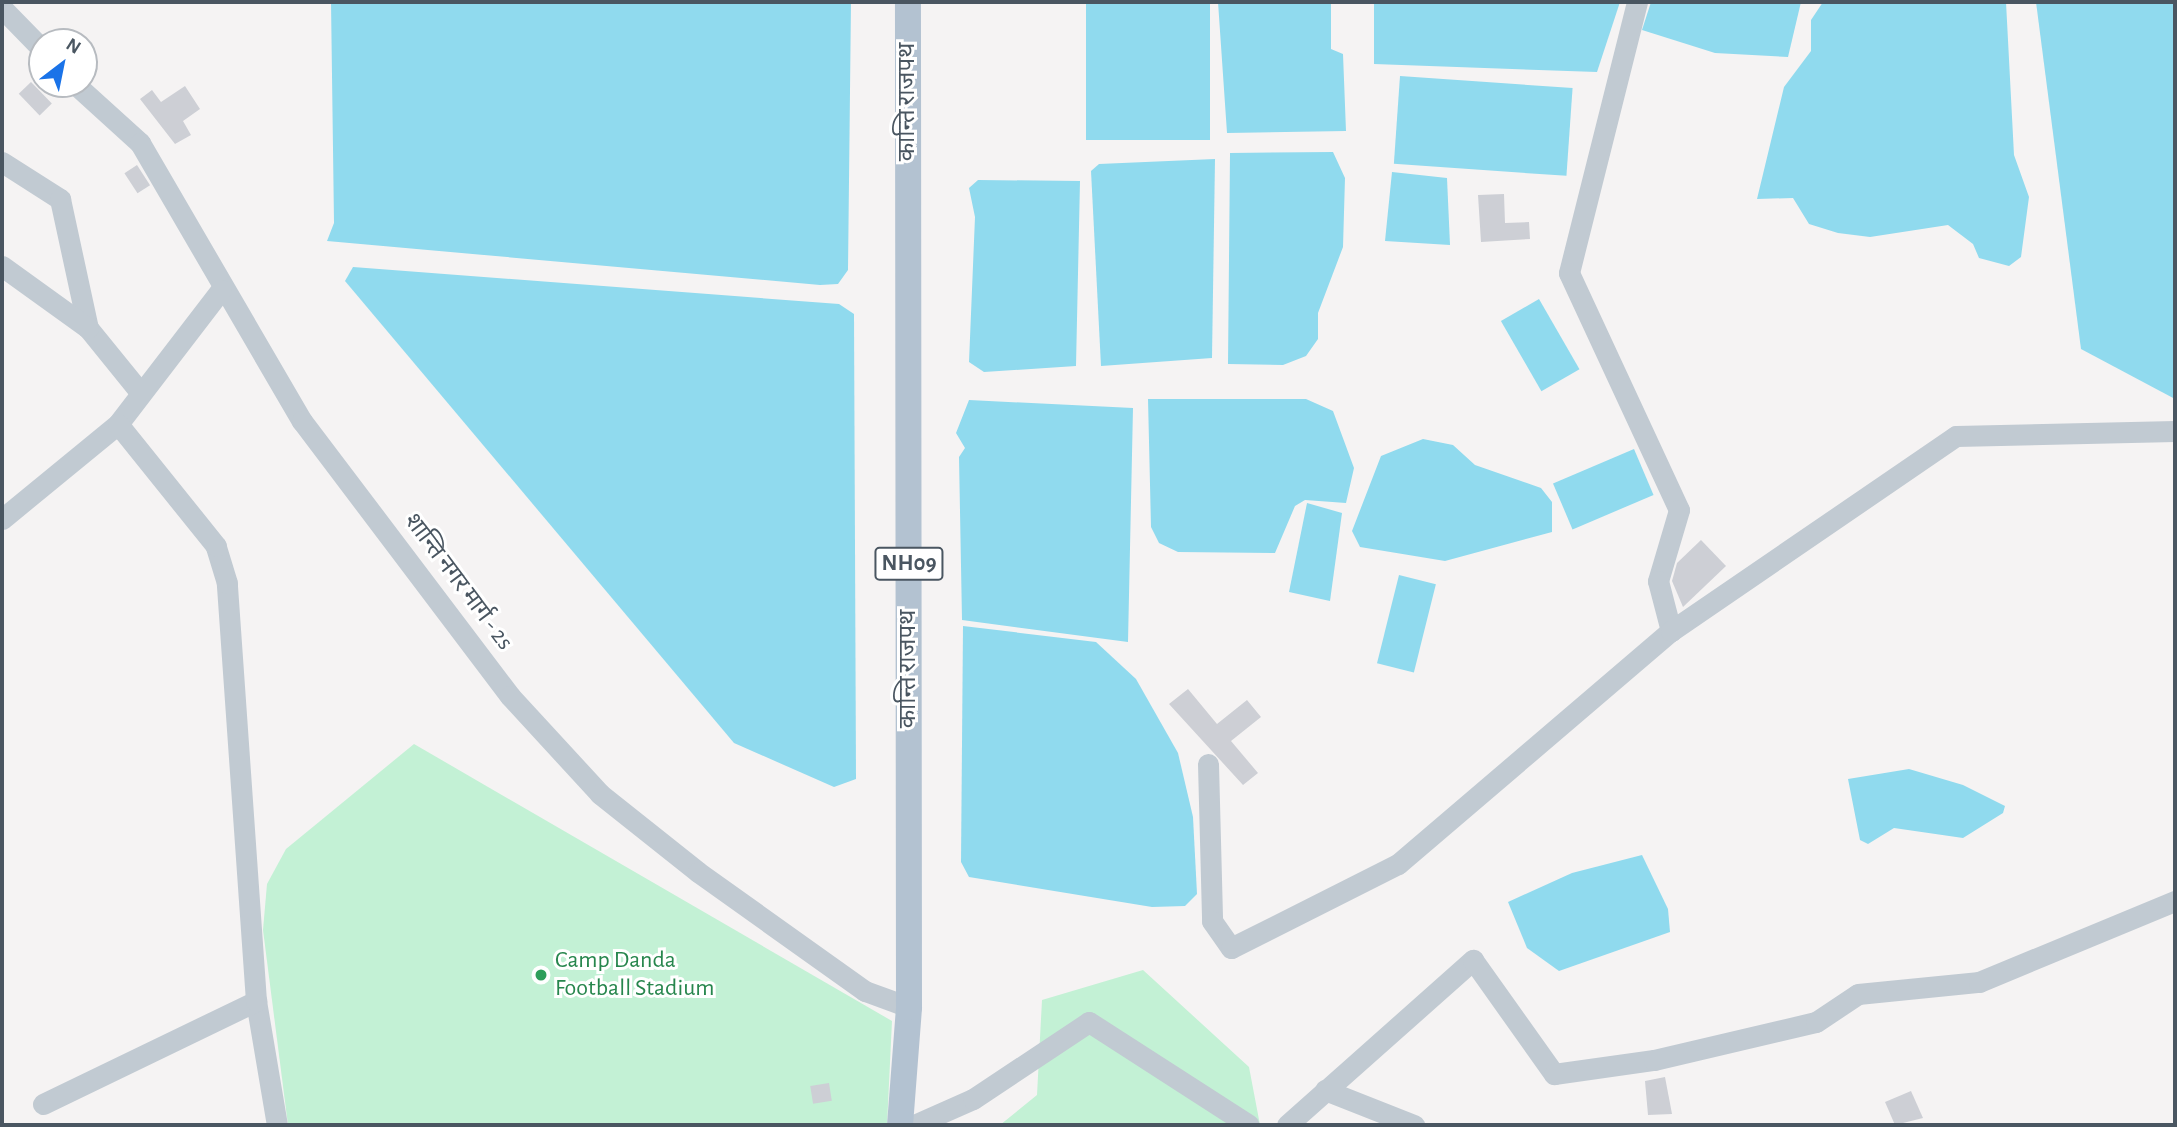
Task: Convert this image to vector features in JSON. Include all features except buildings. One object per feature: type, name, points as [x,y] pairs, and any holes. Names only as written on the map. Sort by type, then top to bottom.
[{"type":"main road","name":"कान्ति राजपथ","points":[[900,1125],[909,1007],[908,2]]},
{"type":"street","points":[[1637,2],[1569,273],[1679,510],[1658,580],[1671,631]]},
{"type":"street","points":[[2,8],[28,35]]},
{"type":"street","name":"शान्ति नगर मार्ग - 2s","points":[[90,98],[140,143],[221,290],[302,421],[510,696],[600,794],[787,940],[865,991],[909,1007]]},
{"type":"street","points":[[2,162],[61,199],[88,328]]},
{"type":"street","points":[[2,266],[88,328],[139,391]]},
{"type":"street","points":[[2,519],[118,424],[139,391],[221,290]]},
{"type":"street","points":[[118,424],[216,546],[227,583],[256,1001],[277,1125]]},
{"type":"street","points":[[1208,764],[1212,921],[1231,948],[1398,864],[1671,631],[1956,436],[2175,431]]},
{"type":"street","points":[[1287,1125],[1474,960],[1554,1074],[1654,1060],[1816,1022],[1858,994],[1979,982],[2175,901]]},
{"type":"street","points":[[43,1104],[256,1001]]},
{"type":"street","points":[[914,1125],[973,1099],[1089,1022],[1249,1125]]},
{"type":"street","points":[[1325,1090],[1414,1125]]},
{"type":"green space","name":"Camp Danda Football Stadium","points":[[414,744],[892,1021],[887,1125],[288,1125],[263,930],[267,884],[286,849]]},
{"type":"green space","points":[[1143,970],[1249,1067],[1260,1125],[1000,1125],[1037,1095],[1042,1000]]},
{"type":"water","points":[[331,2],[851,2],[848,270],[838,284],[820,285],[327,241],[334,223]]},
{"type":"water","points":[[1086,2],[1210,2],[1210,140],[1086,140]]},
{"type":"water","points":[[1218,2],[1331,2],[1331,49],[1343,54],[1346,131],[1227,133]]},
{"type":"water","points":[[1374,2],[1620,2],[1597,72],[1374,64]]},
{"type":"water","points":[[1651,2],[1801,2],[1788,57],[1715,53],[1642,30]]},
{"type":"water","points":[[1823,2],[2006,2],[2014,155],[2029,197],[2021,257],[2009,266],[1979,258],[1973,244],[1948,225],[1870,237],[1838,233],[1809,224],[1793,198],[1757,199],[1784,87],[1811,51],[1811,20]]},
{"type":"water","points":[[2036,2],[2175,2],[2175,399],[2081,349]]},
{"type":"water","points":[[1400,76],[1573,88],[1566,176],[1394,164]]},
{"type":"water","points":[[1333,152],[1345,178],[1343,247],[1318,313],[1318,339],[1306,356],[1283,365],[1228,364],[1230,153]]},
{"type":"water","points":[[1215,159],[1212,358],[1101,366],[1091,171],[1099,164]]},
{"type":"water","points":[[1392,172],[1447,178],[1450,245],[1385,241]]},
{"type":"water","points":[[978,180],[1080,181],[1076,366],[984,372],[969,362],[975,217],[969,188]]},
{"type":"water","points":[[353,267],[839,304],[854,314],[856,779],[834,787],[734,743],[345,281]]},
{"type":"water","points":[[1539,299],[1580,369],[1541,391],[1501,321]]},
{"type":"water","points":[[1148,399],[1306,399],[1333,411],[1354,468],[1346,503],[1305,500],[1295,506],[1275,553],[1178,552],[1159,543],[1151,527]]},
{"type":"water","points":[[969,400],[1133,408],[1128,642],[962,620],[959,457],[965,448],[956,433]]},
{"type":"water","points":[[1423,439],[1453,445],[1475,465],[1541,488],[1552,502],[1552,532],[1445,561],[1360,547],[1352,531],[1381,456]]},
{"type":"water","points":[[1634,449],[1654,495],[1573,529],[1553,483]]},
{"type":"water","points":[[1307,503],[1342,513],[1330,601],[1289,592]]},
{"type":"water","points":[[1399,575],[1436,584],[1414,672],[1377,663]]},
{"type":"water","points":[[963,626],[1096,642],[1136,679],[1178,753],[1193,817],[1197,894],[1185,906],[1152,907],[969,877],[961,862]]},
{"type":"water","points":[[1909,769],[1963,785],[2005,806],[2003,813],[1963,838],[1894,828],[1868,844],[1860,840],[1848,779]]},
{"type":"water","points":[[1642,855],[1668,909],[1670,932],[1559,971],[1527,948],[1508,902],[1572,873]]},
{"type":"place","name":"Camp Danda Football Stadium","points":[[541,975]]}]
